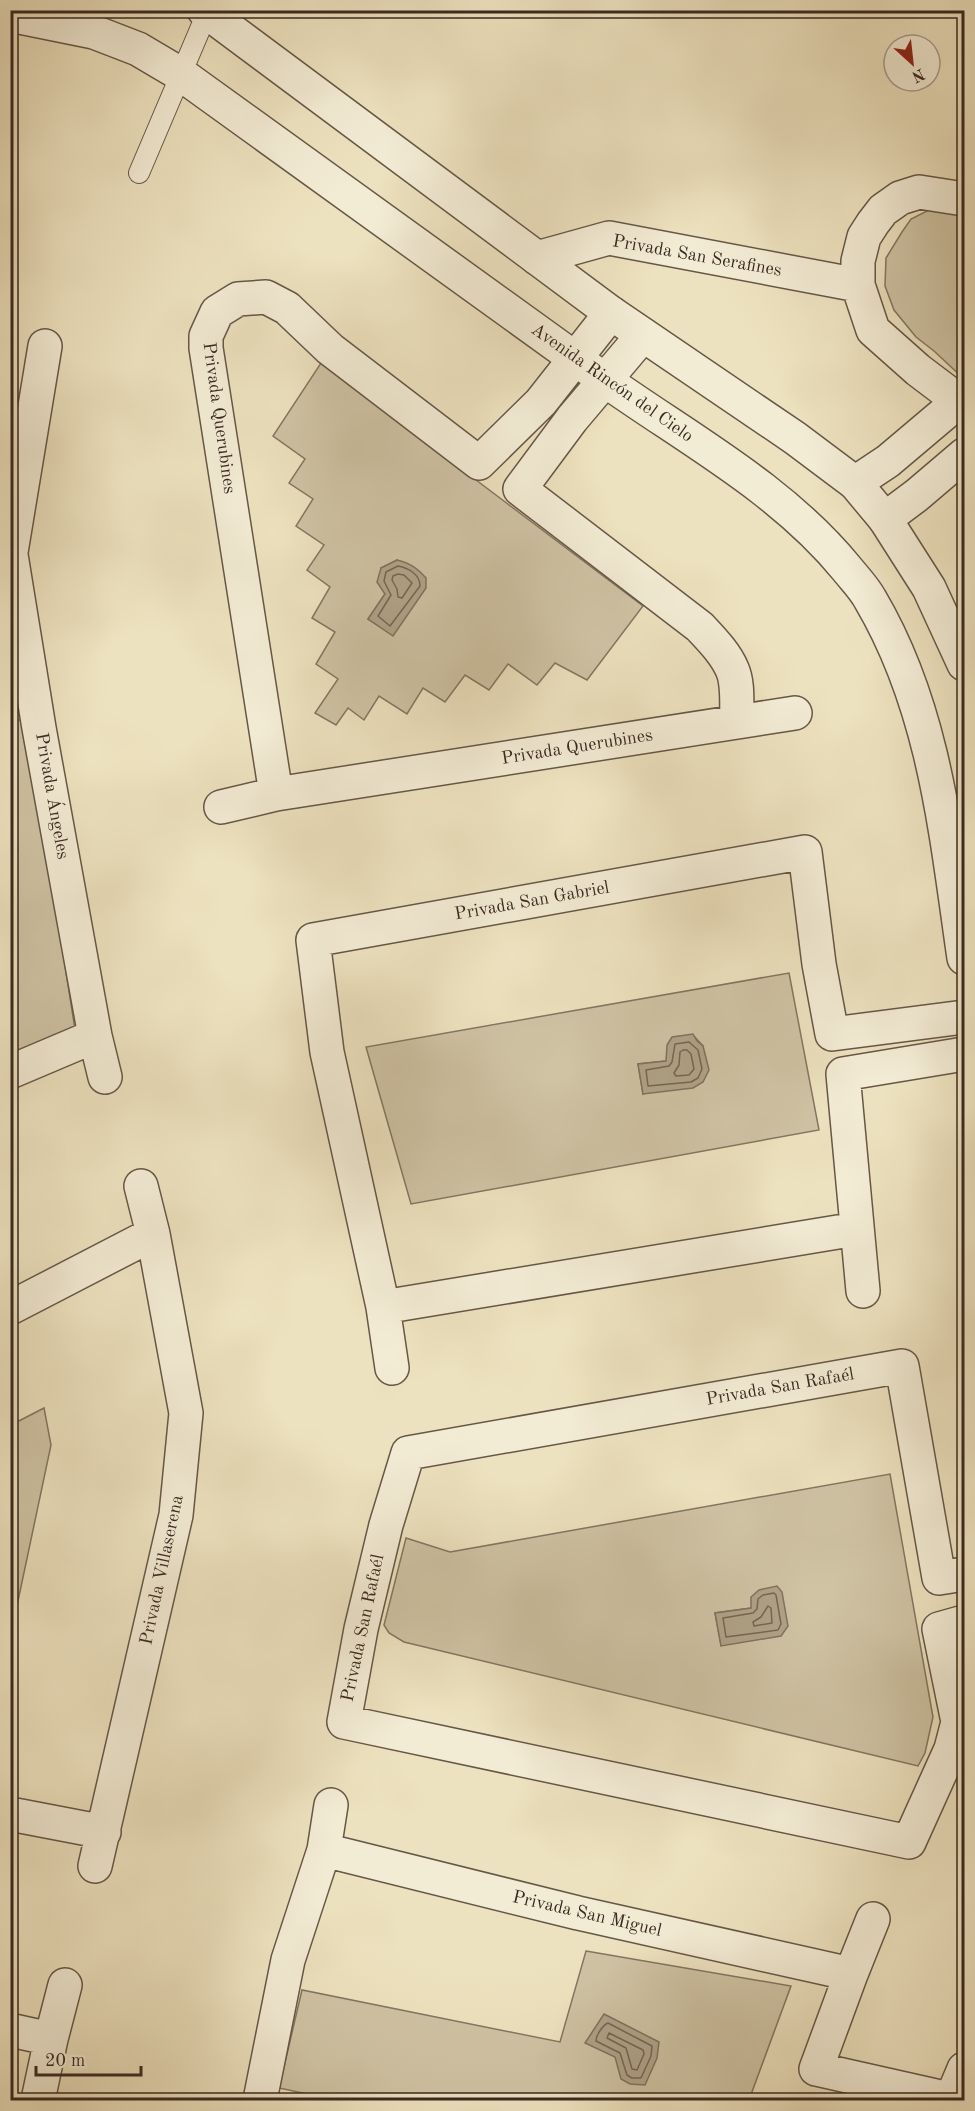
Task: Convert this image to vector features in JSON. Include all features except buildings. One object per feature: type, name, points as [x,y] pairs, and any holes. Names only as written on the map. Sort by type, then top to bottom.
[{"type":"street","points":[[206,12],[611,313],[795,438],[855,483],[885,519],[929,588],[964,664]]},
{"type":"street","name":"Avenida Rincón del Cielo","points":[[10,15],[70,18],[94,32],[138,49],[182,75],[606,381],[753,481],[793,513],[828,546],[869,596],[901,659],[922,715],[942,806],[964,958]]},
{"type":"street","points":[[855,483],[888,461],[959,401],[918,370],[873,330],[858,285],[858,261],[864,237],[883,210],[900,198],[919,192],[964,199]]},
{"type":"street","name":"Privada San Serafines","points":[[537,258],[609,238],[858,285]]},
{"type":"street","name":"Privada Querubines","points":[[276,794],[206,348],[206,336],[217,312],[237,299],[266,297],[287,308],[330,349],[479,463],[541,402],[577,360],[611,313]]},
{"type":"street","points":[[643,335],[572,419],[520,489],[700,627],[719,648],[733,670],[736,722]]},
{"type":"street","name":"Privada Ángeles","points":[[45,346],[11,556],[39,728],[95,1036],[105,1077]]},
{"type":"street","points":[[885,519],[964,455]]},
{"type":"street","points":[[10,706],[26,709],[39,728]]},
{"type":"street","name":"Privada Querubines","points":[[221,807],[276,794],[795,713]]},
{"type":"street","name":"Privada San Gabriel","points":[[392,1368],[383,1307],[327,1052],[314,940],[806,852],[819,964],[832,1034],[964,1017]]},
{"type":"street","points":[[10,1072],[95,1036]]},
{"type":"street","points":[[863,1291],[843,1074],[964,1054]]},
{"type":"street","name":"Privada Villaserena","points":[[95,1866],[176,1515],[186,1413],[153,1234],[141,1186]]},
{"type":"street","points":[[383,1307],[856,1229]]},
{"type":"street","points":[[10,1308],[153,1234]]},
{"type":"street","name":"Privada San Rafaél","points":[[964,1574],[939,1578],[902,1366],[408,1453],[386,1525],[361,1629],[344,1722],[909,1842],[951,1749],[958,1722],[939,1629],[964,1622]]},
{"type":"street","points":[[260,2100],[288,1960],[324,1850],[331,1805]]},
{"type":"street","points":[[10,1814],[104,1832]]},
{"type":"street","name":"Privada San Miguel","points":[[324,1850],[578,1913],[851,1974]]},
{"type":"street","points":[[873,1919],[816,2069],[952,2100],[964,2068]]},
{"type":"street","points":[[38,2100],[65,1985]]},
{"type":"street","points":[[10,2030],[51,2039]]},
{"type":"lane","points":[[139,173],[182,75],[206,12]]},
{"type":"shaded area","points":[[941,204],[964,205],[964,379],[916,337],[894,310],[885,286],[886,258],[902,232],[911,219]]},
{"type":"shaded area","points":[[321,363],[643,606],[587,680],[555,663],[537,685],[508,664],[489,690],[465,675],[445,702],[423,688],[407,714],[379,696],[364,720],[348,708],[336,725],[315,713],[338,679],[316,664],[335,632],[312,618],[330,587],[307,570],[324,545],[296,526],[313,499],[289,483],[305,459],[273,436]],"holes":[[[397,560],[393,635],[368,619],[385,594],[381,568]]]},
{"type":"shaded area","points":[[11,718],[27,722],[76,1036],[11,1067],[10,884],[18,848],[11,846]]},
{"type":"shaded area","points":[[789,973],[819,1130],[411,1204],[366,1047]],"holes":[[[693,1035],[703,1046],[643,1094],[638,1064],[666,1061],[683,1037]]]},
{"type":"shaded area","points":[[44,1408],[51,1445],[11,1634],[11,1425]]},
{"type":"shaded area","points":[[890,1474],[933,1717],[925,1753],[918,1766],[404,1642],[389,1633],[384,1625],[406,1538],[450,1552]],"holes":[[[752,1608],[721,1645],[715,1613]]]},
{"type":"shaded area","points":[[586,1951],[791,1986],[749,2100],[335,2100],[279,2088],[302,1990],[560,2042]]},
{"type":"water","points":[[397,560],[410,564],[423,574],[426,578],[426,588],[393,636],[368,619],[385,594],[377,582],[381,568]]},
{"type":"water","points":[[693,1034],[703,1046],[709,1070],[703,1082],[693,1088],[643,1094],[638,1064],[666,1061],[667,1045],[672,1037]]},
{"type":"water","points":[[777,1586],[782,1592],[788,1626],[781,1636],[721,1646],[715,1613],[751,1608],[751,1597],[759,1590]]},
{"type":"water","points":[[604,2014],[659,2042],[657,2058],[645,2085],[630,2084],[621,2079],[615,2057],[585,2043]]}]
